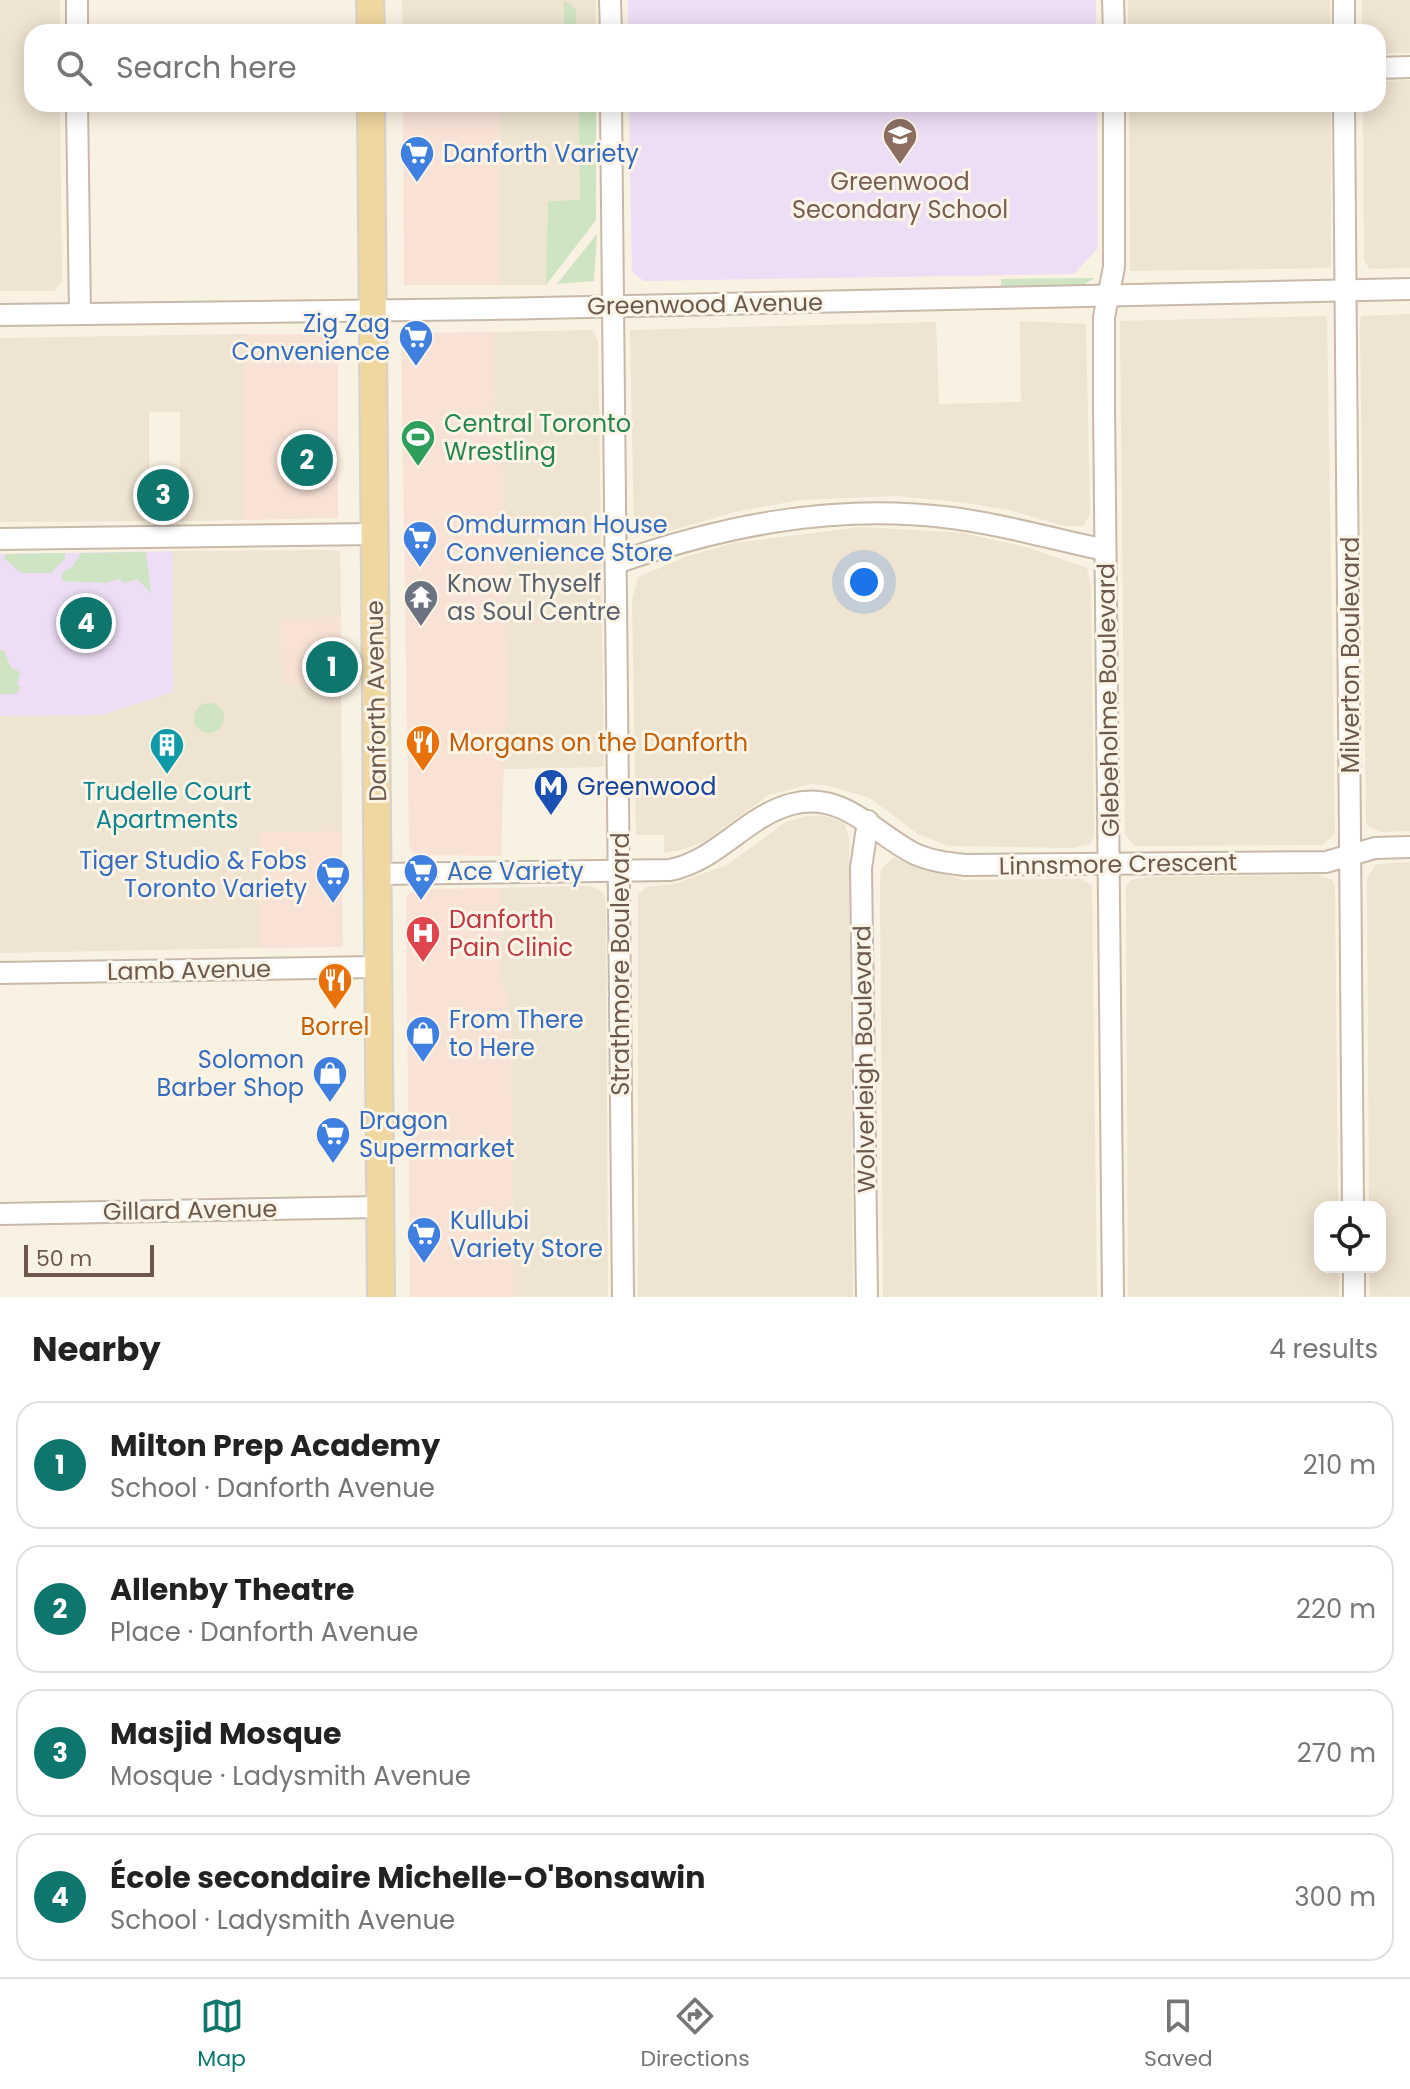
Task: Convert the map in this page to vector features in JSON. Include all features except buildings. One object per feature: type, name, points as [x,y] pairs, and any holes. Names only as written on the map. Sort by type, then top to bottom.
[{"type":"main road","points":[[370,0],[371,24]]},
{"type":"main road","name":"Danforth Avenue","points":[[371,112],[381,1297]]},
{"type":"street","points":[[77,0],[77,24]]},
{"type":"street","points":[[610,0],[611,24]]},
{"type":"street","points":[[1113,0],[1114,24]]},
{"type":"street","points":[[1344,0],[1344,24]]},
{"type":"street","points":[[1386,68],[1410,67]]},
{"type":"street","points":[[77,112],[80,314]]},
{"type":"street","name":"Strathmore Boulevard","points":[[611,112],[623,1297]]},
{"type":"street","name":"Glebeholme Boulevard","points":[[1113,1297],[1111,862],[1105,550],[1106,296],[1114,267],[1114,112]]},
{"type":"street","name":"Milverton Boulevard","points":[[1344,112],[1353,1201]]},
{"type":"street","name":"Greenwood Avenue","points":[[0,315],[1410,289]]},
{"type":"street","points":[[616,563],[702,535],[784,519],[864,512],[947,517],[1105,550]]},
{"type":"street","points":[[0,539],[375,534]]},
{"type":"street","name":"Linnsmore Crescent","points":[[378,874],[620,871],[686,867],[752,822],[793,804],[833,805],[853,811],[912,852],[937,862],[1007,866],[1111,862],[1326,862],[1375,848],[1410,847]]},
{"type":"street","name":"Wolverleigh Boulevard","points":[[867,1297],[861,868],[868,821]]},
{"type":"street","name":"Lamb Avenue","points":[[0,973],[377,967]]},
{"type":"street","name":"Gillard Avenue","points":[[0,1214],[380,1207]]},
{"type":"street","points":[[1354,1273],[1354,1297]]},
{"type":"shaded area","points":[[0,0],[60,0],[60,24],[24,24],[24,112],[60,112],[62,281],[54,291],[0,291]]},
{"type":"shaded area","points":[[402,0],[596,0],[596,24],[403,24]]},
{"type":"shaded area","points":[[628,0],[1096,0],[1096,24],[628,24]]},
{"type":"shaded area","points":[[1128,0],[1330,0],[1331,24],[1128,24]]},
{"type":"shaded area","points":[[1362,0],[1410,0],[1410,53],[1386,53],[1386,24],[1362,24]]},
{"type":"shaded area","points":[[1410,80],[1410,268],[1370,269],[1364,261],[1363,112],[1386,112],[1386,81]]},
{"type":"shaded area","points":[[403,112],[500,112],[499,285],[404,285]]},
{"type":"shaded area","points":[[500,112],[596,112],[596,200],[548,201],[546,285],[499,285]]},
{"type":"shaded area","points":[[629,112],[1097,112],[1098,248],[1074,274],[644,281],[632,272]]},
{"type":"shaded area","points":[[1129,112],[1331,112],[1331,268],[1130,271]]},
{"type":"shaded area","points":[[1410,314],[1410,831],[1381,832],[1369,827],[1366,822],[1360,322],[1361,316]]},
{"type":"shaded area","points":[[1327,316],[1335,834],[1322,845],[1135,846],[1125,835],[1120,321]]},
{"type":"shaded area","points":[[1020,321],[1086,324],[1090,514],[1083,526],[1064,526],[1009,510],[959,502],[895,496],[800,500],[735,512],[652,536],[634,531],[630,330],[936,322],[939,404],[1021,402]]},
{"type":"shaded area","points":[[593,330],[598,341],[604,767],[502,769],[506,705],[503,452],[495,415],[493,332]]},
{"type":"shaded area","points":[[493,332],[495,415],[503,452],[506,705],[501,856],[423,855],[414,853],[409,845],[401,342],[411,333]]},
{"type":"shaded area","points":[[246,334],[245,520],[180,521],[180,412],[149,412],[149,521],[0,522],[0,338]]},
{"type":"shaded area","points":[[246,334],[328,334],[338,339],[338,518],[245,520]]},
{"type":"shaded area","points":[[861,527],[964,533],[1029,548],[1087,568],[1091,589],[1094,836],[1090,844],[1074,848],[948,846],[918,834],[870,798],[826,785],[810,784],[769,795],[705,841],[681,850],[664,853],[664,835],[636,835],[632,600],[638,577],[688,556],[734,543]]},
{"type":"shaded area","name":"Trudelle Court Apartments","points":[[172,551],[340,552],[341,617],[280,619],[282,685],[341,685],[342,831],[261,832],[261,948],[0,953],[0,716],[102,715],[173,692]]},
{"type":"shaded area","points":[[172,551],[173,692],[102,715],[0,716],[0,554]]},
{"type":"shaded area","points":[[341,617],[341,685],[282,685],[280,618]]},
{"type":"shaded area","points":[[807,816],[827,816],[845,824],[849,838],[853,1297],[638,1297],[638,894],[646,887],[674,884],[727,865],[786,822]]},
{"type":"shaded area","points":[[342,831],[343,947],[261,948],[261,832]]},
{"type":"shaded area","points":[[893,858],[963,880],[1081,879],[1092,886],[1097,1297],[883,1297],[880,882],[881,869]]},
{"type":"shaded area","points":[[1410,862],[1410,1297],[1370,1297],[1370,1273],[1386,1273],[1386,1201],[1369,1201],[1367,879],[1376,864]]},
{"type":"shaded area","points":[[1317,875],[1332,880],[1335,888],[1338,1201],[1314,1201],[1314,1273],[1339,1273],[1339,1297],[1128,1297],[1126,886],[1131,880],[1148,877]]},
{"type":"shaded area","points":[[591,886],[603,892],[606,903],[608,1297],[513,1297],[511,1021],[500,970],[501,888]]},
{"type":"shaded area","points":[[501,888],[500,970],[511,1021],[513,1297],[410,1297],[406,901],[408,894],[417,889]]},
{"type":"green space","points":[[564,0],[576,10],[576,24],[564,24]]},
{"type":"green space","points":[[579,112],[596,112],[596,220],[546,285],[548,201],[580,200]]},
{"type":"green space","points":[[597,234],[594,281],[557,284]]},
{"type":"green space","points":[[1095,278],[1083,285],[1001,286],[1001,279]]},
{"type":"green space","points":[[146,552],[151,593],[137,579],[124,583],[119,579],[106,583],[62,581],[62,573],[73,566],[81,553]]},
{"type":"green space","points":[[65,553],[65,558],[51,573],[21,573],[4,558],[6,554]]},
{"type":"green space","points":[[0,650],[4,650],[11,668],[20,672],[17,684],[21,688],[15,694],[0,694]]},
{"type":"green space","points":[[209,703],[220,707],[224,718],[220,729],[209,733],[198,729],[194,718],[198,707]]},
{"type":"place","name":"Greenwood Secondary School","points":[[900,166]]},
{"type":"place","name":"Danforth Variety","points":[[417,184]]},
{"type":"place","name":"Zig Zag Convenience","points":[[416,368]]},
{"type":"place","name":"Allenby Theatre","points":[[307,460]]},
{"type":"place","name":"Central Toronto Wrestling","points":[[418,468]]},
{"type":"place","name":"Masjid Mosque","points":[[163,495]]},
{"type":"place","name":"Omdurman House Convenience Store","points":[[420,569]]},
{"type":"place","name":"École secondaire Michelle-O'Bonsawin","points":[[86,623]]},
{"type":"place","name":"Know Thyself as Soul Centre","points":[[421,628]]},
{"type":"place","name":"Milton Prep Academy","points":[[332,667]]},
{"type":"place","name":"Morgans on the Danforth","points":[[423,773]]},
{"type":"place","name":"Trudelle Court Apartments","points":[[167,776]]},
{"type":"place","name":"Greenwood","points":[[551,817]]},
{"type":"place","name":"Ace Variety","points":[[421,902]]},
{"type":"place","name":"Tiger Studio & Fobs Toronto Variety","points":[[333,905]]},
{"type":"place","name":"Danforth Pain Clinic","points":[[423,964]]},
{"type":"place","name":"Borrel","points":[[335,1011]]},
{"type":"place","name":"From There to Here","points":[[423,1064]]},
{"type":"place","name":"Solomon Barber Shop","points":[[330,1104]]},
{"type":"place","name":"Dragon Supermarket","points":[[333,1165]]},
{"type":"place","name":"Kullubi Variety Store","points":[[424,1265]]}]
